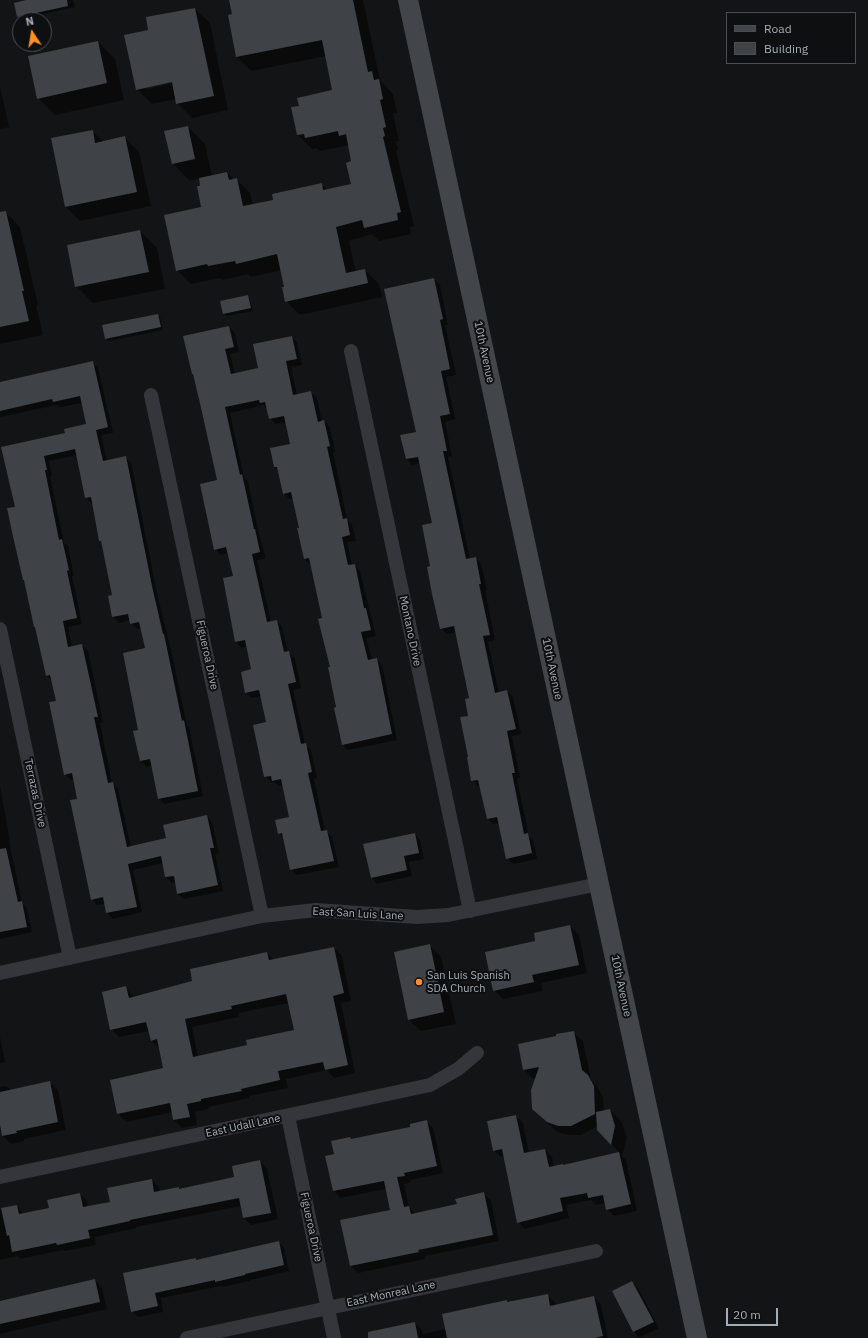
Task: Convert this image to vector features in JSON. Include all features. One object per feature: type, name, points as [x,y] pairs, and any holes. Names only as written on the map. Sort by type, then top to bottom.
[{"type":"main road","name":"10th Avenue","points":[[408,0],[697,1338]]},
{"type":"street","name":"Montano Drive","points":[[351,351],[470,911]]},
{"type":"street","name":"Figueroa Drive","points":[[151,394],[262,916]]},
{"type":"street","name":"Terrazas Drive","points":[[0,629],[70,958]]},
{"type":"street","name":"East San Luis Lane","points":[[0,972],[262,916],[316,910],[417,917],[448,915],[599,884]]},
{"type":"street","name":"East Udall Lane","points":[[0,1178],[430,1085],[458,1069],[477,1053]]},
{"type":"street","name":"Figueroa Drive","points":[[288,1116],[334,1338]]},
{"type":"street","name":"East Monreal Lane","points":[[187,1338],[596,1251]]},
{"type":"building","points":[[26,0],[67,0],[68,6],[40,12],[16,12],[14,3]]},
{"type":"building","points":[[229,0],[353,0],[368,72],[372,71],[374,80],[379,79],[383,99],[380,100],[386,127],[383,128],[385,136],[383,137],[401,212],[397,213],[398,220],[364,228],[362,220],[336,227],[346,273],[365,269],[368,283],[285,302],[282,287],[284,287],[277,254],[236,264],[235,261],[208,266],[207,264],[176,271],[164,215],[201,207],[197,186],[200,186],[199,178],[227,172],[229,180],[237,178],[243,206],[273,200],[272,194],[322,183],[323,190],[351,184],[346,163],[351,161],[346,134],[339,136],[338,131],[305,138],[304,134],[297,135],[291,107],[299,106],[297,98],[332,90],[322,40],[236,57],[228,15],[232,14]]},
{"type":"building","points":[[195,8],[214,96],[176,104],[172,82],[136,90],[124,35],[148,30],[146,17]]},
{"type":"building","points":[[98,41],[107,83],[37,99],[28,56]]},
{"type":"building","points":[[188,126],[195,159],[172,164],[164,131]]},
{"type":"building","points":[[93,130],[95,143],[125,136],[137,192],[65,207],[51,138]]},
{"type":"building","points":[[6,211],[24,291],[22,291],[29,321],[0,327],[0,212]]},
{"type":"building","points":[[140,230],[149,272],[75,287],[67,245]]},
{"type":"building","points":[[434,278],[443,319],[440,320],[450,369],[441,371],[450,414],[440,416],[447,451],[443,451],[466,559],[476,557],[481,584],[479,584],[490,635],[483,636],[495,693],[507,690],[516,729],[507,731],[515,773],[512,773],[524,834],[528,833],[532,853],[506,859],[497,817],[487,819],[478,780],[471,781],[460,717],[468,716],[465,699],[469,698],[454,626],[440,629],[432,594],[427,567],[430,566],[422,525],[432,523],[418,457],[406,459],[400,435],[416,432],[384,289]]},
{"type":"building","points":[[248,295],[251,308],[223,314],[220,301]]},
{"type":"building","points":[[158,314],[161,327],[105,339],[102,325]]},
{"type":"building","points":[[229,326],[234,347],[225,349],[231,374],[258,368],[253,344],[292,336],[297,359],[286,361],[293,395],[311,391],[318,422],[324,420],[330,446],[327,447],[343,519],[347,518],[350,535],[342,537],[348,565],[355,564],[364,608],[366,608],[371,630],[361,632],[368,660],[377,658],[392,734],[342,745],[334,708],[336,707],[328,667],[330,667],[318,619],[322,618],[309,558],[304,559],[291,492],[283,494],[277,467],[274,467],[270,448],[290,444],[284,416],[269,419],[265,402],[260,403],[259,400],[225,407],[240,475],[242,474],[260,552],[252,554],[267,622],[277,620],[284,652],[289,651],[296,682],[288,684],[301,744],[306,743],[312,772],[308,773],[321,831],[327,830],[334,861],[290,870],[282,833],[278,834],[275,820],[289,817],[281,779],[272,781],[271,776],[264,777],[253,725],[266,722],[259,690],[245,693],[241,672],[251,669],[245,640],[235,642],[223,578],[233,576],[226,547],[214,550],[200,484],[217,480],[183,336]]},
{"type":"building","points":[[93,361],[108,427],[96,430],[103,461],[126,456],[152,586],[164,634],[182,721],[184,720],[198,791],[158,799],[150,759],[140,761],[133,731],[138,730],[123,653],[145,648],[139,622],[130,624],[128,614],[112,617],[108,596],[112,595],[101,541],[99,541],[91,497],[85,498],[75,449],[44,456],[47,470],[45,470],[59,540],[62,539],[77,618],[63,621],[68,647],[82,644],[98,717],[94,717],[108,783],[113,782],[127,847],[166,838],[163,825],[207,815],[214,848],[210,848],[218,885],[177,894],[174,876],[165,877],[161,856],[128,864],[137,907],[106,913],[103,897],[91,900],[70,800],[77,799],[72,773],[64,775],[49,702],[56,701],[50,675],[46,676],[12,532],[7,508],[15,507],[1,447],[65,433],[64,429],[86,424],[80,396],[53,402],[52,399],[0,411],[0,382]]},
{"type":"building","points":[[415,833],[419,853],[404,856],[407,870],[371,878],[363,844]]},
{"type":"building","points":[[6,848],[18,902],[22,901],[27,927],[0,932],[0,849]]},
{"type":"building","points":[[570,925],[579,965],[532,975],[534,982],[493,991],[485,952],[535,941],[534,933]]},
{"type":"building","name":"San Luis Spanish SDA Church","points":[[430,944],[444,1012],[408,1020],[394,952]]},
{"type":"building","points":[[334,947],[344,993],[333,996],[348,1065],[325,1070],[323,1062],[278,1071],[280,1080],[241,1089],[242,1091],[201,1099],[201,1101],[187,1104],[190,1117],[173,1120],[170,1103],[117,1114],[110,1080],[163,1068],[157,1039],[151,1041],[146,1022],[110,1030],[102,992],[126,986],[129,998],[192,981],[190,969],[267,952],[269,960]],"holes":[[[286,994],[294,1030],[246,1040],[247,1045],[193,1057],[185,1019],[232,1009],[231,1006]]]},
{"type":"building","points":[[574,1031],[582,1070],[588,1075],[594,1086],[595,1114],[571,1126],[558,1126],[547,1122],[532,1109],[531,1090],[539,1067],[523,1070],[518,1044]]},
{"type":"building","points":[[50,1081],[58,1122],[16,1131],[17,1133],[2,1136],[0,1125],[0,1092]]},
{"type":"building","points":[[610,1109],[615,1126],[611,1145],[597,1130],[596,1112]]},
{"type":"building","points":[[516,1115],[524,1153],[545,1149],[549,1167],[619,1152],[631,1204],[606,1210],[603,1195],[588,1198],[587,1193],[560,1198],[563,1211],[517,1223],[502,1149],[493,1151],[487,1121]]},
{"type":"building","points":[[427,1120],[437,1166],[404,1173],[405,1176],[397,1177],[404,1207],[409,1206],[411,1214],[457,1204],[455,1199],[484,1192],[493,1235],[418,1250],[419,1252],[350,1266],[340,1220],[390,1210],[384,1181],[333,1191],[325,1156],[334,1154],[331,1141],[350,1137],[351,1139],[410,1127],[410,1124]]},
{"type":"building","points":[[260,1160],[271,1213],[243,1218],[239,1198],[88,1230],[90,1238],[12,1252],[9,1235],[7,1236],[1,1208],[17,1205],[19,1214],[49,1208],[47,1200],[80,1193],[83,1207],[110,1202],[107,1188],[152,1179],[154,1192],[179,1187],[179,1189],[234,1177],[232,1166]]},
{"type":"building","points":[[279,1241],[284,1265],[215,1282],[215,1280],[155,1293],[158,1306],[131,1312],[123,1273],[196,1258],[196,1260]]},
{"type":"building","points":[[95,1279],[100,1302],[0,1324],[0,1301]]},
{"type":"building","points":[[632,1281],[654,1322],[633,1332],[612,1291]]},
{"type":"building","points":[[548,1294],[550,1306],[594,1296],[603,1336],[595,1338],[447,1338],[442,1314],[507,1300],[507,1302]]},
{"type":"building","points":[[415,1322],[418,1338],[368,1338],[368,1332]]},
{"type":"place","name":"San Luis Spanish SDA Church","points":[[419,982]]}]
